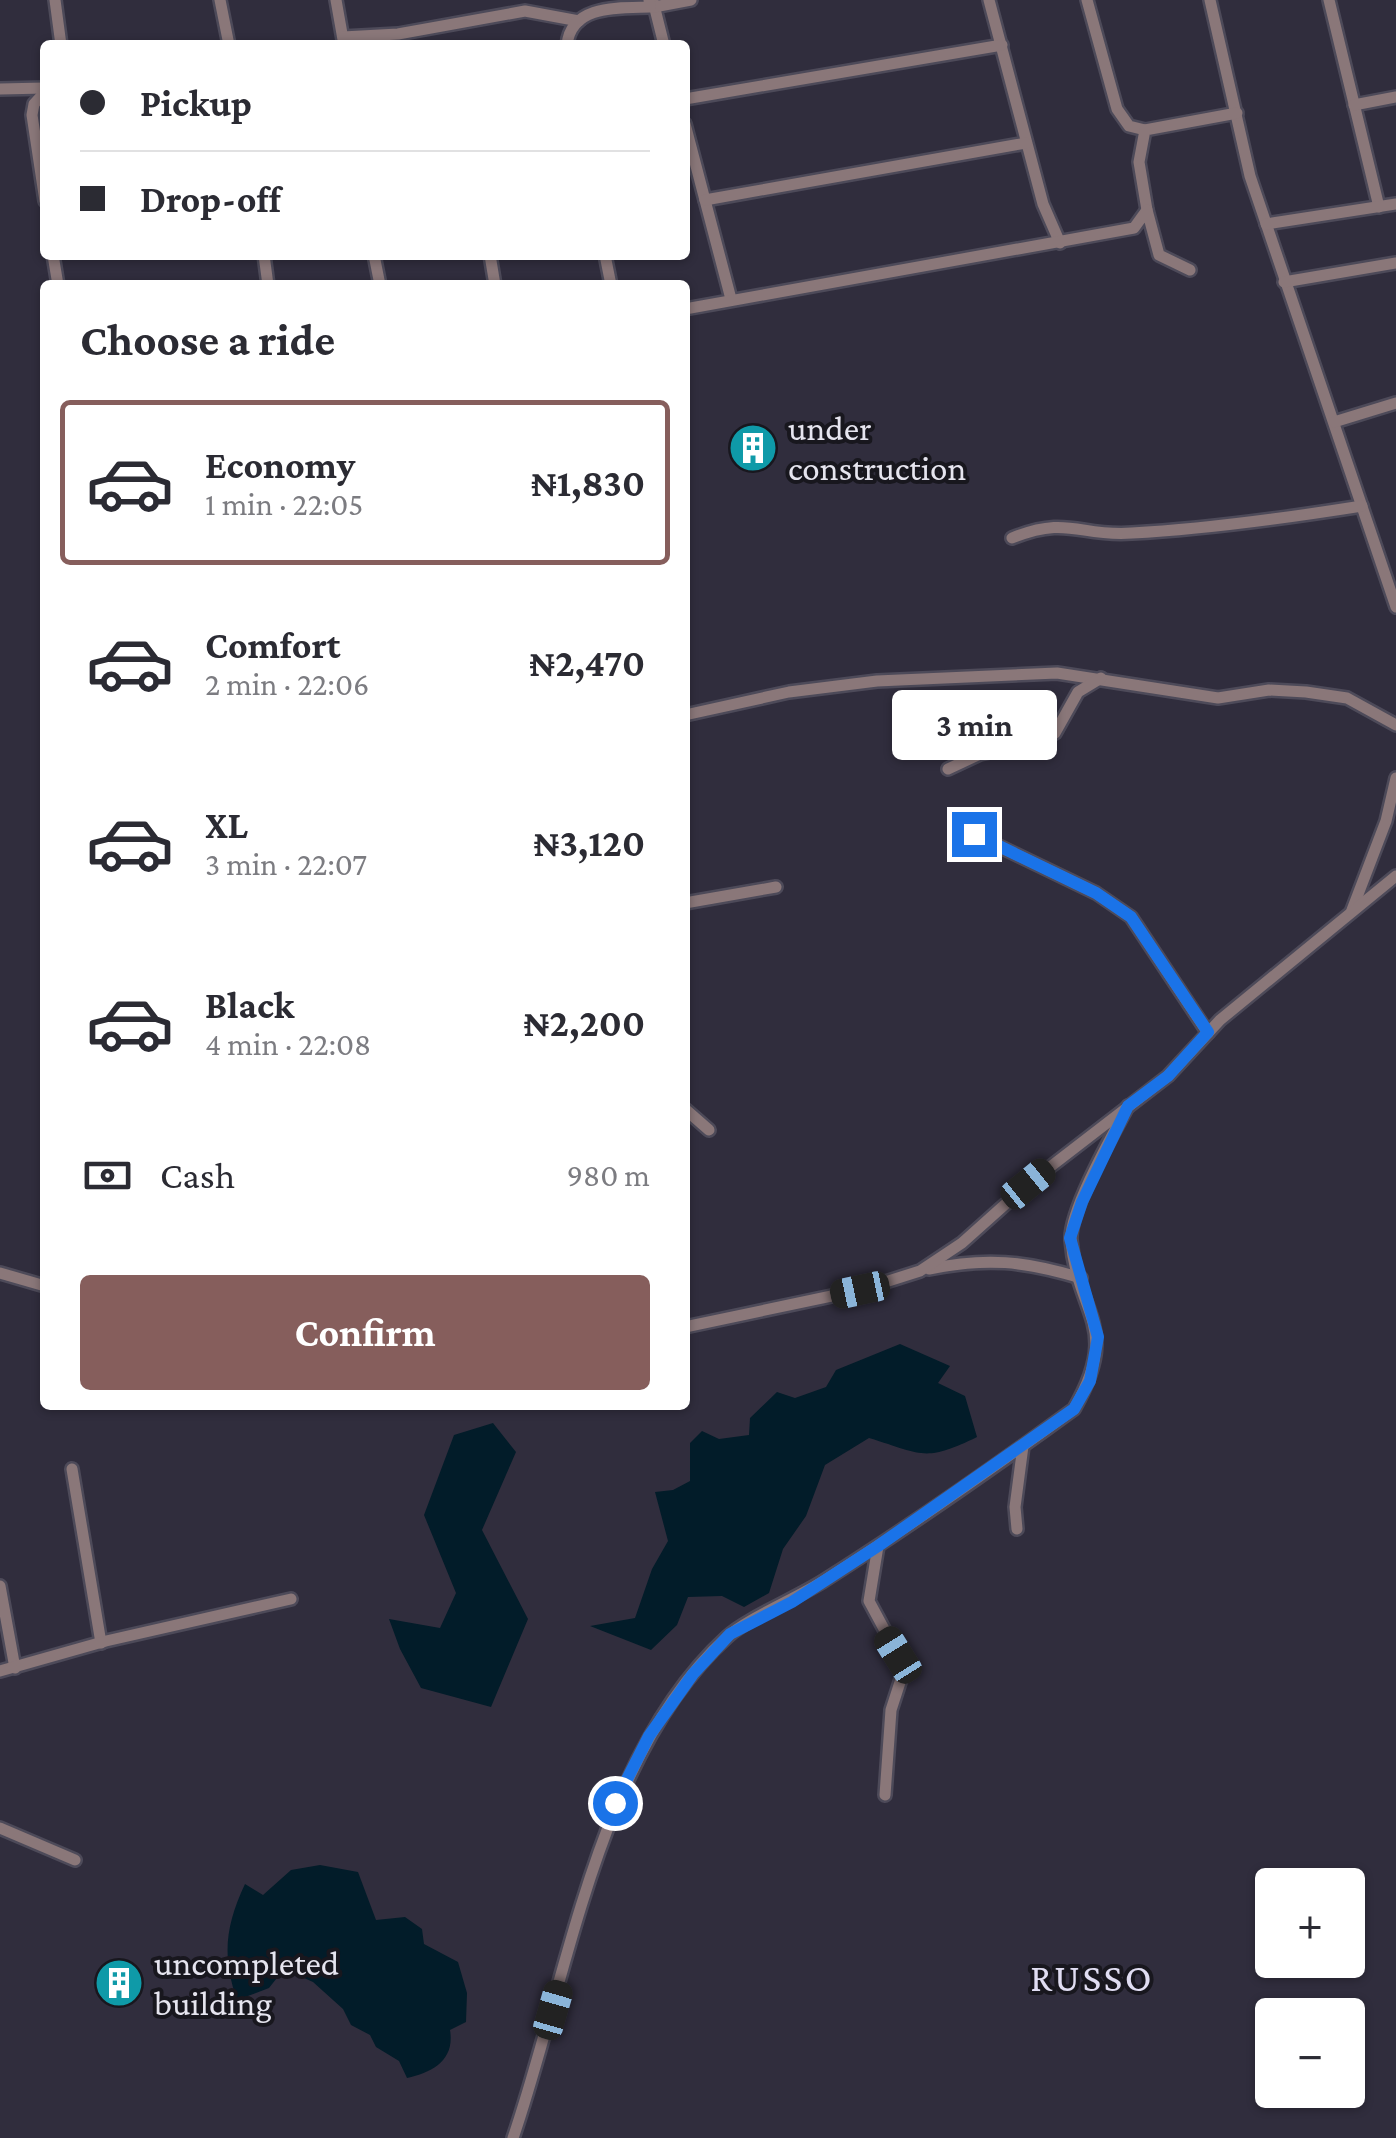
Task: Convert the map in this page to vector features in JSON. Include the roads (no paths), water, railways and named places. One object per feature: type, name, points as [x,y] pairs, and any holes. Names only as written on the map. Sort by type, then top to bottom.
[{"type":"street","points":[[55,0],[60,40]]},
{"type":"street","points":[[220,0],[227,40]]},
{"type":"street","points":[[336,0],[343,40]]},
{"type":"street","points":[[652,2],[691,0]]},
{"type":"street","points":[[988,0],[1026,143],[1060,244]]},
{"type":"street","points":[[1087,0],[1118,109],[1129,126],[1145,130],[1237,113]]},
{"type":"street","points":[[1210,0],[1250,176],[1396,607]]},
{"type":"street","points":[[1328,0],[1379,208]]},
{"type":"street","points":[[569,40],[578,21],[601,8],[650,7],[652,2]]},
{"type":"street","points":[[652,2],[663,40]]},
{"type":"street","points":[[351,40],[526,11],[578,21]]},
{"type":"street","points":[[690,98],[1002,45]]},
{"type":"street","points":[[0,90],[40,90]]},
{"type":"street","points":[[40,95],[32,115],[40,169]]},
{"type":"street","points":[[1354,105],[1396,97]]},
{"type":"street","points":[[1145,130],[1139,162],[1159,255],[1190,270]]},
{"type":"street","points":[[690,143],[731,299]]},
{"type":"street","points":[[705,200],[1026,143]]},
{"type":"street","points":[[1266,224],[1396,204]]},
{"type":"street","points":[[690,307],[1060,244],[1134,228],[1147,210]]},
{"type":"street","points":[[1284,282],[1396,264]]},
{"type":"street","points":[[1334,422],[1396,403]]},
{"type":"street","points":[[1012,538],[1043,526],[1076,526],[1107,535],[1192,530],[1362,506]]},
{"type":"street","points":[[690,715],[789,692],[877,680],[978,674],[1006,678],[1034,673],[1101,678],[1218,698],[1269,690],[1347,698],[1396,724]]},
{"type":"street","points":[[948,769],[980,754],[1040,742],[1056,733],[1078,692],[1101,678]]},
{"type":"street","points":[[1350,914],[1386,821],[1396,778]]},
{"type":"street","points":[[974,834],[1096,893],[1131,917],[1208,1032]]},
{"type":"street","points":[[920,1271],[962,1243],[1028,1184],[1168,1076],[1208,1032],[1396,876]]},
{"type":"street","points":[[690,902],[776,888]]},
{"type":"street","points":[[513,2138],[615,1803],[649,1736],[693,1674],[730,1634],[792,1602],[878,1546],[1074,1409],[1090,1381],[1098,1337],[1070,1238],[1100,1158],[1128,1106]]},
{"type":"street","points":[[690,1113],[709,1130]]},
{"type":"street","points":[[690,1326],[860,1290],[920,1271],[1000,1260],[1032,1264],[1081,1278]]},
{"type":"street","points":[[0,1273],[40,1285]]},
{"type":"street","points":[[1017,1528],[1015,1507],[1023,1446]]},
{"type":"street","points":[[72,1468],[102,1642]]},
{"type":"street","points":[[878,1546],[869,1600],[898,1655],[903,1673],[891,1710],[885,1795]]},
{"type":"street","points":[[0,1586],[15,1668]]},
{"type":"street","points":[[0,1671],[102,1642],[291,1599]]},
{"type":"street","points":[[0,1828],[75,1860]]},
{"type":"water","points":[[900,1344],[950,1366],[938,1383],[965,1396],[977,1437],[934,1453],[912,1452],[869,1438],[825,1465],[806,1516],[783,1549],[769,1593],[744,1607],[722,1596],[688,1597],[677,1625],[651,1650],[590,1626],[635,1618],[652,1569],[668,1541],[655,1492],[673,1490],[690,1481],[690,1443],[702,1431],[719,1439],[749,1435],[750,1418],[777,1392],[795,1398],[826,1387],[836,1370]]},
{"type":"water","points":[[493,1423],[516,1452],[482,1530],[528,1619],[491,1707],[421,1688],[389,1619],[440,1628],[456,1593],[424,1515],[454,1435]]},
{"type":"water","points":[[320,1865],[358,1872],[376,1920],[405,1917],[422,1929],[424,1944],[458,1962],[467,1993],[466,2022],[450,2030],[449,2049],[433,2068],[407,2078],[399,2061],[376,2047],[370,2035],[351,2025],[343,2009],[313,1982],[284,1969],[269,1988],[237,2000],[229,1969],[228,1942],[233,1914],[245,1884],[263,1895],[291,1870]]},
{"type":"place","name":"under construction","points":[[753,448]]},
{"type":"place","name":"uncompleted building","points":[[119,1983]]},
{"type":"district","name":"RUSSO","points":[[1092,1977]]}]
